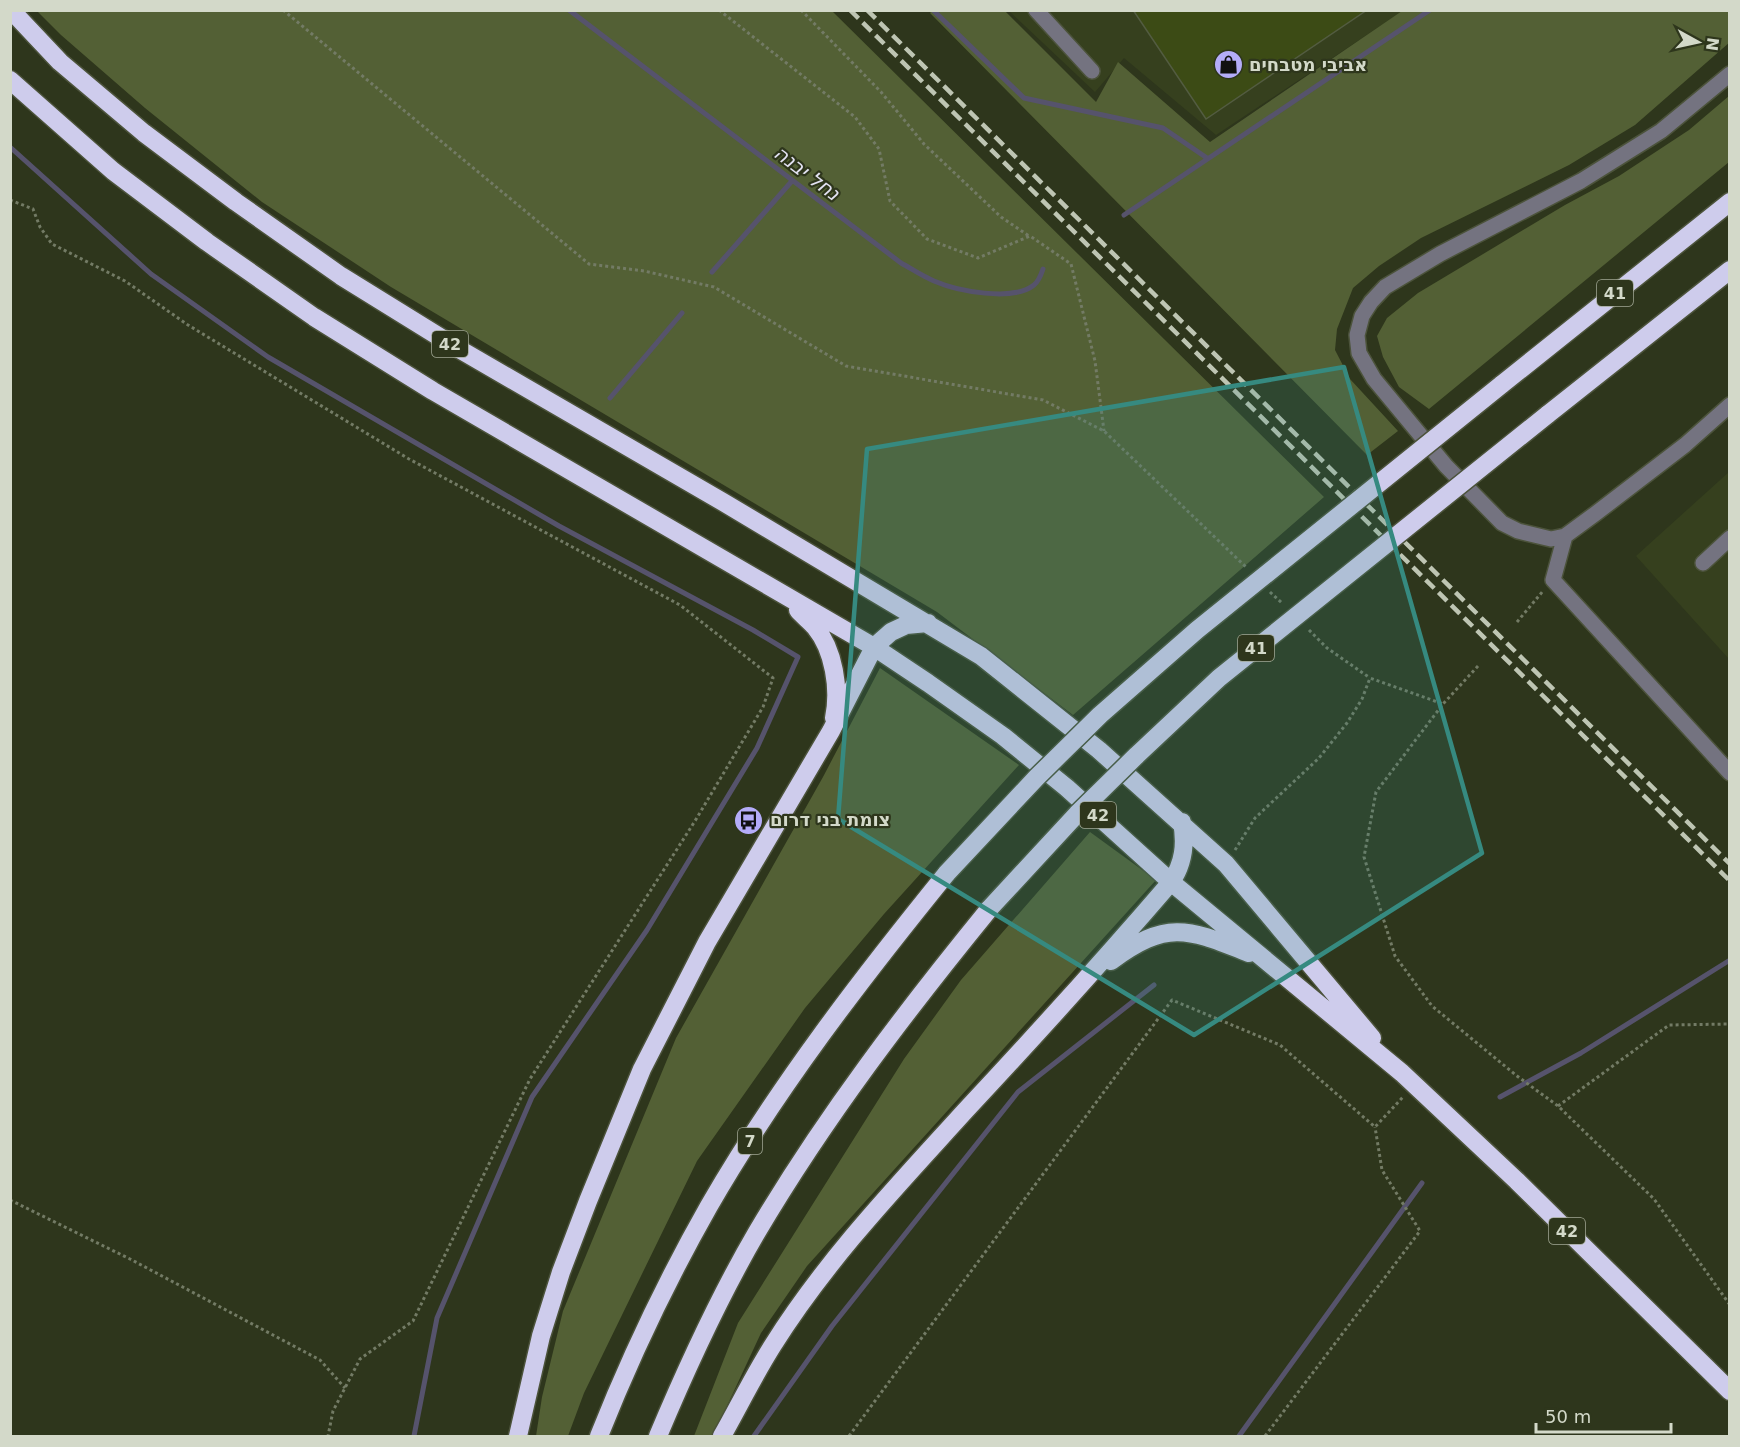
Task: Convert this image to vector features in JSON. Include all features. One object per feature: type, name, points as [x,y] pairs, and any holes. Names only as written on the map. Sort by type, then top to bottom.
[{"type":"highway","name":"42","points":[[11,10],[60,62],[144,133],[341,276],[459,349],[981,656],[1099,750],[1182,822],[1226,864],[1408,1079]]},
{"type":"highway","name":"42","points":[[10,80],[113,171],[207,242],[314,317],[433,391],[874,647],[1003,736],[1067,788],[1172,882],[1408,1079],[1517,1181],[1730,1391]]},
{"type":"highway","name":"41","points":[[947,873],[1037,777],[1108,707],[1197,630],[1730,202]]},
{"type":"highway","name":"41","points":[[658,1437],[722,1297],[785,1188],[879,1047],[990,908],[1086,806],[1219,678],[1730,270]]},
{"type":"highway","points":[[1621,356],[1730,283]]},
{"type":"highway","points":[[771,588],[815,627],[825,643],[832,662],[836,699],[831,731]]},
{"type":"highway","points":[[518,1437],[541,1336],[561,1272],[642,1069],[707,942],[831,731],[874,647],[899,628],[928,623]]},
{"type":"highway","points":[[722,1437],[772,1346],[819,1278],[843,1248],[886,1197],[1088,978],[1172,882],[1183,856],[1185,839],[1182,822]]},
{"type":"highway","name":"7","points":[[599,1437],[656,1308],[715,1196],[835,1014],[947,873]]},
{"type":"highway","points":[[1088,978],[1124,951],[1148,938],[1166,932],[1185,932],[1207,936],[1268,961]]},
{"type":"street","points":[[1036,10],[1092,71]]},
{"type":"street","points":[[1730,74],[1661,131],[1581,181],[1440,254],[1385,287],[1362,316],[1356,335],[1359,353],[1374,379],[1446,466],[1502,523],[1518,531],[1551,539],[1565,536],[1684,444],[1730,405]]},
{"type":"street","points":[[1565,536],[1553,580],[1730,773]]},
{"type":"street","points":[[1703,563],[1730,538]]},
{"type":"path","points":[[283,10],[589,264],[644,271],[714,287],[846,366],[1043,400],[1104,431],[1254,576]]},
{"type":"path","points":[[719,10],[855,117],[879,149],[890,201],[927,239],[978,258],[1030,236]]},
{"type":"path","points":[[801,10],[881,92],[924,144],[1001,217],[1071,264],[1095,361],[1104,431]]},
{"type":"path","points":[[10,200],[33,209],[40,227],[52,244],[125,281],[188,325],[409,459],[680,605],[773,678],[763,707],[695,822],[530,1078],[413,1321],[360,1359],[333,1411],[328,1437]]},
{"type":"path","points":[[1517,622],[1553,580]]},
{"type":"path","points":[[1270,592],[1286,608]]},
{"type":"path","points":[[1302,624],[1327,648],[1370,678],[1443,704]]},
{"type":"path","points":[[1478,666],[1443,704],[1376,792],[1364,857],[1395,956],[1432,1006],[1517,1076],[1558,1106],[1654,1199],[1730,1305]]},
{"type":"path","points":[[1226,864],[1255,819],[1319,758],[1347,723],[1362,699],[1370,678]]},
{"type":"path","points":[[849,1437],[1172,1000],[1280,1045],[1375,1127],[1382,1170],[1420,1231],[1265,1437]]},
{"type":"path","points":[[1558,1106],[1668,1025],[1730,1024]]},
{"type":"path","points":[[1375,1127],[1408,1079]]},
{"type":"path","points":[[10,1200],[130,1259],[320,1360],[345,1388]]},
{"type":"highlighted area","points":[[1344,367],[1482,853],[1194,1035],[838,819],[867,449]]},
{"type":"shaded area","points":[[37,11],[832,11],[1324,497],[1073,715],[937,612],[391,287],[262,202],[145,108],[61,35]]},
{"type":"shaded area","points":[[932,11],[1005,11],[1096,102],[1118,62],[1210,142],[1402,11],[1729,11],[1730,42],[1635,125],[1569,165],[1421,238],[1379,266],[1353,288],[1337,329],[1335,350],[1350,379],[1398,431],[1367,455],[930,13]]},
{"type":"shaded area","points":[[1009,11],[1403,11],[1216,135],[1124,58],[1095,92]]},
{"type":"shaded area","points":[[1729,96],[1729,162],[1429,409],[1399,387],[1383,357],[1377,336],[1387,318],[1418,293],[1565,205],[1619,176],[1689,130]]},
{"type":"shaded area","points":[[1729,472],[1729,659],[1636,556]]},
{"type":"shaded area","points":[[880,668],[1019,765],[884,914],[805,1008],[697,1161],[584,1393],[568,1436],[536,1436],[542,1397],[563,1311],[676,1038],[823,777]]},
{"type":"shaded area","points":[[1090,832],[1156,880],[807,1266],[761,1333],[713,1436],[694,1436],[738,1323],[904,1059],[961,980]]},
{"type":"building","name":"אביבי מטבחים","points":[[1133,10],[1367,10],[1206,119]]},
{"type":"waterway","name":"נחל יבנה","points":[[569,10],[901,263],[921,275],[956,288],[999,294],[1025,290],[1034,285],[1039,280],[1043,269]]},
{"type":"waterway","points":[[933,10],[1024,98],[1163,128],[1207,158]]},
{"type":"waterway","name":"נחל יבנה","points":[[1124,215],[1430,10]]},
{"type":"waterway","points":[[10,147],[151,274],[268,357],[559,526],[753,630],[798,657],[757,748],[647,930],[532,1097],[437,1318],[414,1436]]},
{"type":"waterway","points":[[712,272],[792,181]]},
{"type":"waterway","points":[[610,398],[682,313]]},
{"type":"waterway","points":[[1500,1097],[1581,1053],[1730,960]]},
{"type":"waterway","points":[[754,1436],[832,1326],[1018,1092],[1154,985]]},
{"type":"waterway","points":[[1239,1436],[1422,1183]]},
{"type":"railway","points":[[850,10],[1730,881]]},
{"type":"railway","points":[[867,10],[1730,864]]},
{"type":"place","name":"אביבי מטבחים","points":[[1228,65]]},
{"type":"place","name":"צומת בני דרום","points":[[749,820]]}]
